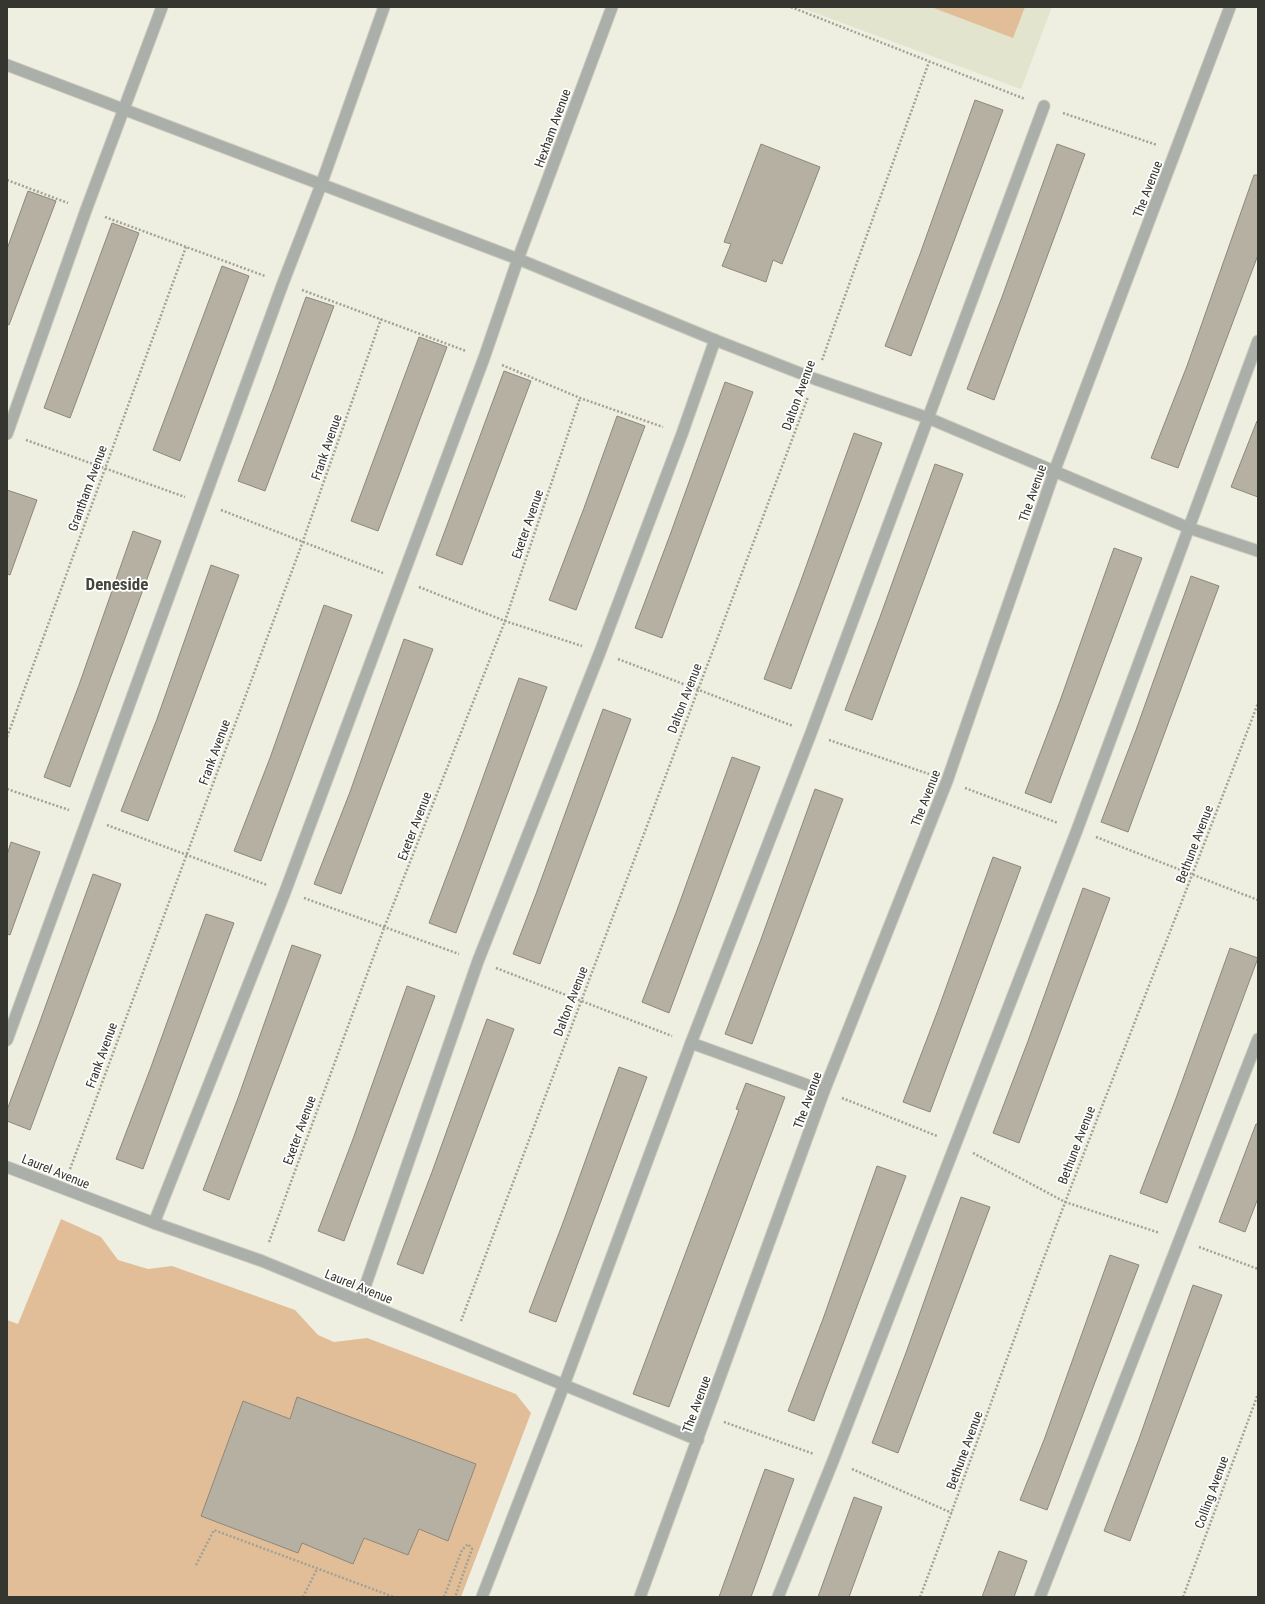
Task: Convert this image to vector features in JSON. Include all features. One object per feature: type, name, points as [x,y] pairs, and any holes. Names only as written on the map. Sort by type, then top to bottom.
[{"type":"street","points":[[7,433],[86,210],[162,7]]},
{"type":"street","points":[[7,1040],[283,283],[321,185],[384,7]]},
{"type":"street","name":"Hexham Avenue","points":[[154,1224],[285,892],[484,358],[518,260],[612,7]]},
{"type":"street","name":"The Avenue","points":[[640,1597],[824,1092],[947,781],[1054,472],[1230,7]]},
{"type":"street","points":[[7,65],[518,260],[815,379],[928,418],[1189,528],[1258,551]]},
{"type":"street","points":[[482,1597],[564,1385],[691,1043],[811,733],[1044,106]]},
{"type":"street","points":[[360,1301],[478,961],[600,652],[682,434],[715,340]]},
{"type":"street","points":[[778,1597],[836,1454],[1077,830],[1258,341]]},
{"type":"street","points":[[1040,1597],[1258,1039]]},
{"type":"street","points":[[691,1043],[824,1092]]},
{"type":"street","name":"Laurel Avenue","points":[[7,1167],[154,1224],[262,1261],[698,1440]]},
{"type":"path","points":[[791,7],[1044,106],[1176,151]]},
{"type":"path","name":"Dalton Avenue","points":[[454,1340],[580,1001],[815,379],[929,62]]},
{"type":"path","points":[[7,180],[484,358],[580,398],[682,434]]},
{"type":"path","name":"Grantham Avenue","points":[[7,737],[186,247]]},
{"type":"path","name":"Frank Avenue","points":[[62,1189],[303,541],[381,319]]},
{"type":"path","name":"Exeter Avenue","points":[[262,1261],[384,928],[505,620],[580,398]]},
{"type":"path","points":[[7,433],[204,503],[505,620],[600,652],[811,733],[947,781],[1258,900]]},
{"type":"path","name":"Bethune Avenue","points":[[920,1597],[1065,1202],[1193,875],[1258,703]]},
{"type":"path","points":[[7,789],[89,817],[187,856],[478,961],[691,1043]]},
{"type":"path","name":"Colling Avenue","points":[[1183,1597],[1258,1394]]},
{"type":"path","points":[[196,1565],[214,1530],[394,1597]]},
{"type":"path","points":[[444,1597],[462,1550],[468,1544],[472,1549],[455,1597]]},
{"type":"path","points":[[304,1597],[317,1569]]},
{"type":"shaded area","points":[[799,7],[1052,7],[1021,89]]},
{"type":"shaded area","points":[[931,7],[1025,7],[1013,38]]},
{"type":"shaded area","points":[[61,1219],[101,1237],[118,1260],[148,1269],[172,1266],[295,1310],[318,1335],[334,1342],[367,1338],[516,1394],[531,1413],[461,1597],[7,1597],[7,1320],[18,1324]]},
{"type":"building","points":[[975,100],[1003,110],[911,356],[885,346],[920,254]]},
{"type":"building","points":[[761,144],[820,167],[782,264],[773,260],[766,282],[722,266],[731,244],[724,242]]},
{"type":"building","points":[[1057,144],[1085,154],[994,400],[967,389]]},
{"type":"building","points":[[1254,175],[1258,175],[1258,255],[1178,468],[1151,458],[1187,366]]},
{"type":"building","points":[[28,191],[56,201],[9,325],[7,324],[7,249]]},
{"type":"building","points":[[112,223],[139,233],[70,418],[44,408]]},
{"type":"building","points":[[222,266],[249,276],[180,461],[153,450]]},
{"type":"building","points":[[306,297],[334,306],[265,491],[238,481]]},
{"type":"building","points":[[419,337],[447,347],[378,531],[351,521]]},
{"type":"building","points":[[504,371],[531,381],[462,565],[436,555]]},
{"type":"building","points":[[725,382],[753,392],[662,638],[635,628]]},
{"type":"building","points":[[617,416],[645,426],[576,610],[549,600]]},
{"type":"building","points":[[1257,421],[1258,422],[1258,497],[1231,487]]},
{"type":"building","points":[[854,433],[882,443],[791,689],[764,679]]},
{"type":"building","points":[[935,464],[963,474],[872,720],[845,710]]},
{"type":"building","points":[[7,490],[37,500],[10,575],[7,574]]},
{"type":"building","points":[[133,531],[161,541],[70,787],[44,777],[79,685]]},
{"type":"building","points":[[1114,548],[1142,558],[1051,803],[1025,793],[1060,701]]},
{"type":"building","points":[[211,565],[239,575],[148,821],[121,811],[157,719]]},
{"type":"building","points":[[1191,576],[1219,586],[1128,832],[1101,822],[1136,730]]},
{"type":"building","points":[[324,605],[352,615],[261,861],[234,851],[270,758]]},
{"type":"building","points":[[404,639],[433,649],[341,894],[314,884],[350,792]]},
{"type":"building","points":[[519,678],[547,687],[456,933],[429,923]]},
{"type":"building","points":[[603,709],[631,719],[540,964],[513,954]]},
{"type":"building","points":[[732,757],[760,767],[669,1013],[642,1002]]},
{"type":"building","points":[[815,789],[843,799],[752,1044],[725,1034]]},
{"type":"building","points":[[11,842],[40,852],[10,935],[7,934],[7,855]]},
{"type":"building","points":[[993,857],[1021,867],[930,1112],[903,1102]]},
{"type":"building","points":[[93,874],[121,884],[30,1130],[7,1121],[7,1110]]},
{"type":"building","points":[[1083,888],[1110,898],[1019,1143],[993,1133]]},
{"type":"building","points":[[206,914],[234,923],[143,1169],[116,1159]]},
{"type":"building","points":[[292,945],[321,955],[229,1200],[203,1190],[238,1098]]},
{"type":"building","points":[[1230,948],[1258,958],[1167,1203],[1140,1193]]},
{"type":"building","points":[[407,986],[435,996],[344,1241],[318,1231],[353,1139]]},
{"type":"building","points":[[487,1019],[514,1029],[423,1274],[397,1264]]},
{"type":"building","points":[[619,1067],[647,1077],[556,1322],[529,1312]]},
{"type":"building","points":[[746,1083],[785,1097],[669,1407],[633,1394],[739,1110],[736,1109]]},
{"type":"building","points":[[1256,1124],[1258,1124],[1258,1198],[1245,1232],[1219,1222]]},
{"type":"building","points":[[877,1166],[906,1176],[814,1421],[788,1411],[823,1319]]},
{"type":"building","points":[[961,1197],[990,1207],[898,1453],[872,1443],[907,1350]]},
{"type":"building","points":[[1110,1255],[1139,1265],[1047,1510],[1020,1500],[1044,1440]]},
{"type":"building","points":[[1193,1285],[1222,1295],[1130,1541],[1104,1531],[1139,1439]]},
{"type":"building","points":[[297,1397],[476,1464],[448,1541],[419,1529],[408,1555],[364,1538],[353,1564],[302,1543],[298,1553],[201,1516],[243,1401],[290,1419]]},
{"type":"building","points":[[765,1469],[794,1479],[751,1597],[719,1597]]},
{"type":"building","points":[[854,1497],[882,1507],[849,1597],[818,1597]]},
{"type":"building","points":[[999,1551],[1027,1561],[1014,1597],[982,1597]]},
{"type":"district","name":"Deneside","points":[[117,584]]}]
